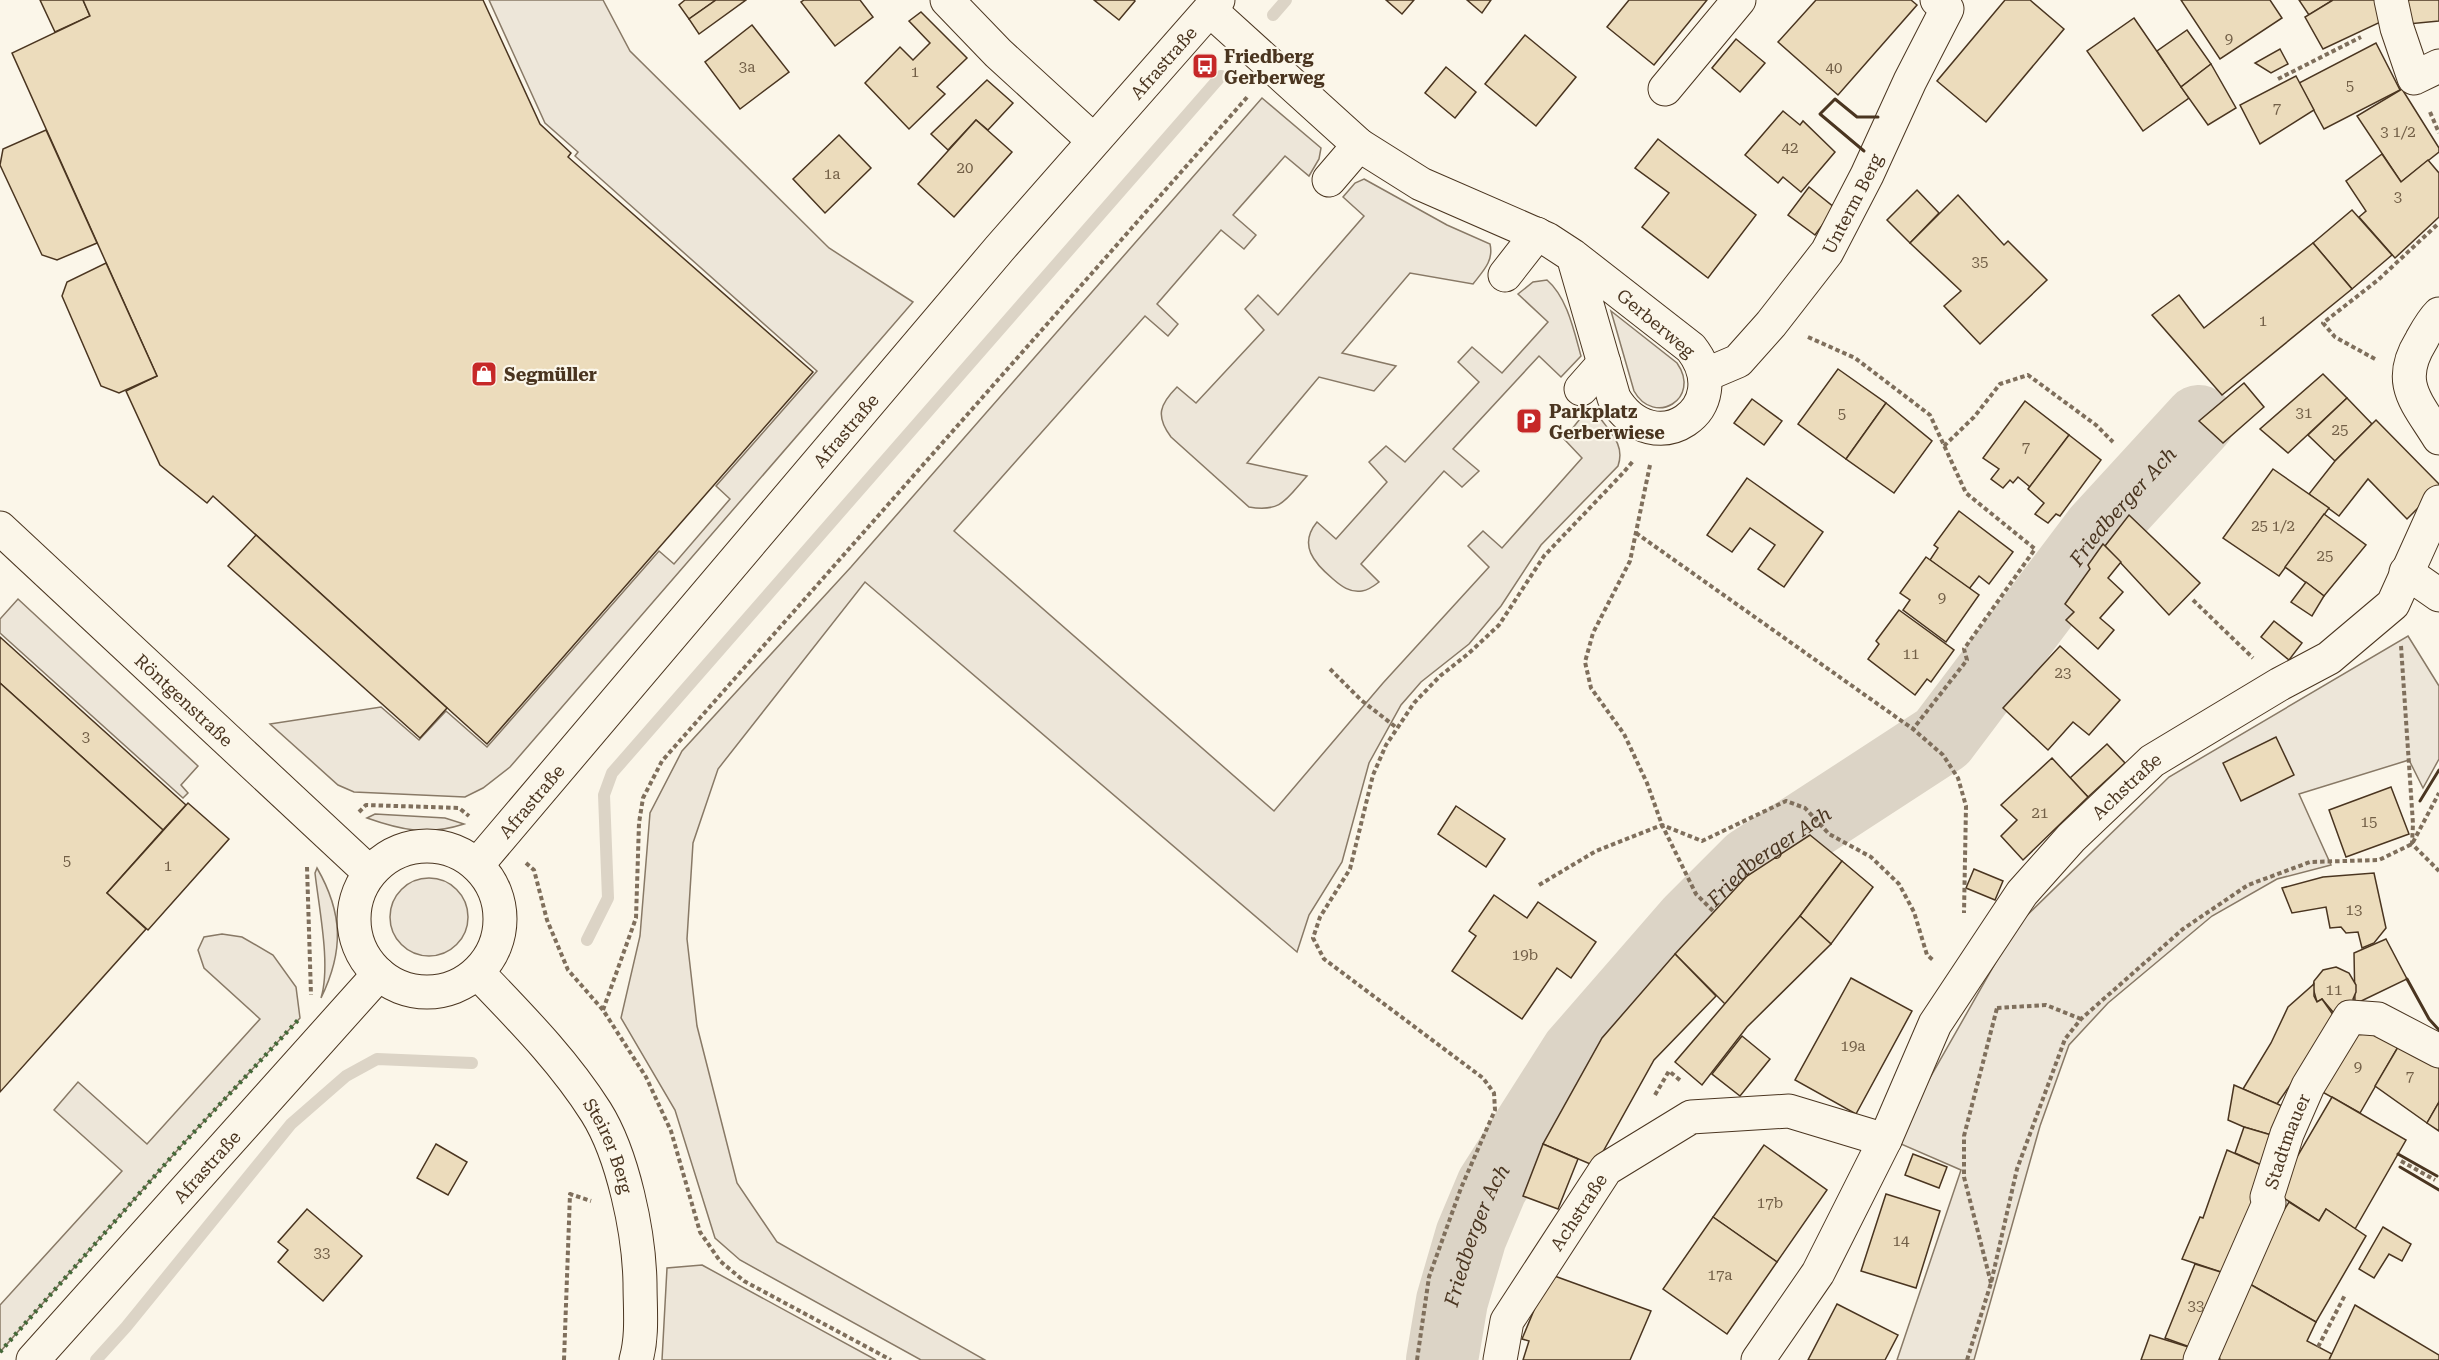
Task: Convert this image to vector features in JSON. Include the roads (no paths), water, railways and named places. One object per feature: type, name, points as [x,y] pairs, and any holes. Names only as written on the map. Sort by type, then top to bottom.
[{"type":"street","points":[[947,0],[998,52],[1094,140]]},
{"type":"street","points":[[1665,88],[1739,0]]},
{"type":"street","name":"Unterm Berg","points":[[1705,375],[1738,361],[1771,324],[1827,252],[1947,9],[1937,0]]},
{"type":"street","name":"Afrastraße","points":[[477,865],[1094,140],[1214,5]]},
{"type":"street","name":"Gerberweg","points":[[1214,5],[1273,68],[1359,145],[1421,184],[1537,234],[1573,256],[1691,348],[1701,360],[1705,375],[1705,390],[1700,405],[1691,417],[1678,425],[1657,429],[1633,422],[1622,412],[1614,398],[1573,256]]},
{"type":"street","points":[[2394,14],[2414,78],[2439,66]]},
{"type":"street","points":[[1329,180],[1359,145]]},
{"type":"street","points":[[1505,275],[1537,234]]},
{"type":"street","points":[[2439,314],[2412,356],[2407,377],[2414,396],[2439,438]]},
{"type":"street","points":[[1581,388],[1604,363]]},
{"type":"street","name":"Achstraße","points":[[1758,1360],[1818,1273],[1885,1140],[1935,1023],[2022,893],[2070,838],[2152,761],[2280,684],[2329,658],[2393,604],[2439,502]]},
{"type":"street","name":"Röntgenstraße","points":[[0,528],[369,872]]},
{"type":"street","points":[[2406,572],[2439,595]]},
{"type":"street","points":[[432,845],[456,852],[477,865],[492,885],[500,907],[500,931],[492,954],[478,973],[458,986],[435,993],[411,991],[389,983],[371,968],[358,947],[353,923],[356,898],[369,872],[385,858],[407,848],[432,845]]},
{"type":"street","name":"Steirer Berg","points":[[478,973],[563,1065],[597,1114],[619,1164],[639,1249],[640,1344],[636,1360]]},
{"type":"street","name":"Afrastraße","points":[[33,1360],[379,974]]},
{"type":"street","name":"Stadtmauer","points":[[2200,1360],[2269,1203],[2267,1197],[2287,1134],[2308,1086],[2350,1017],[2378,1019],[2439,1051]]},
{"type":"street","name":"Achstraße","points":[[1500,1360],[1507,1321],[1606,1169],[1691,1117],[1789,1111],[1885,1140]]},
{"type":"waterway","points":[[1273,15],[1286,0]]},
{"type":"waterway","points":[[587,940],[608,898],[604,795],[612,773],[1221,76]]},
{"type":"waterway","name":"Friedberger Ach","points":[[1442,1360],[1452,1301],[1471,1236],[1492,1186],[1576,1054],[1691,922],[1750,863],[1942,738],[2099,530],[2199,421]]},
{"type":"waterway","points":[[96,1360],[126,1327],[291,1124],[346,1076],[377,1059],[472,1063]]},
{"type":"place","name":"Friedberg Gerberweg","points":[[1205,66]]},
{"type":"place","name":"Segmüller","points":[[484,374]]},
{"type":"place","name":"Parkplatz Gerberwiese","points":[[1529,421]]}]
